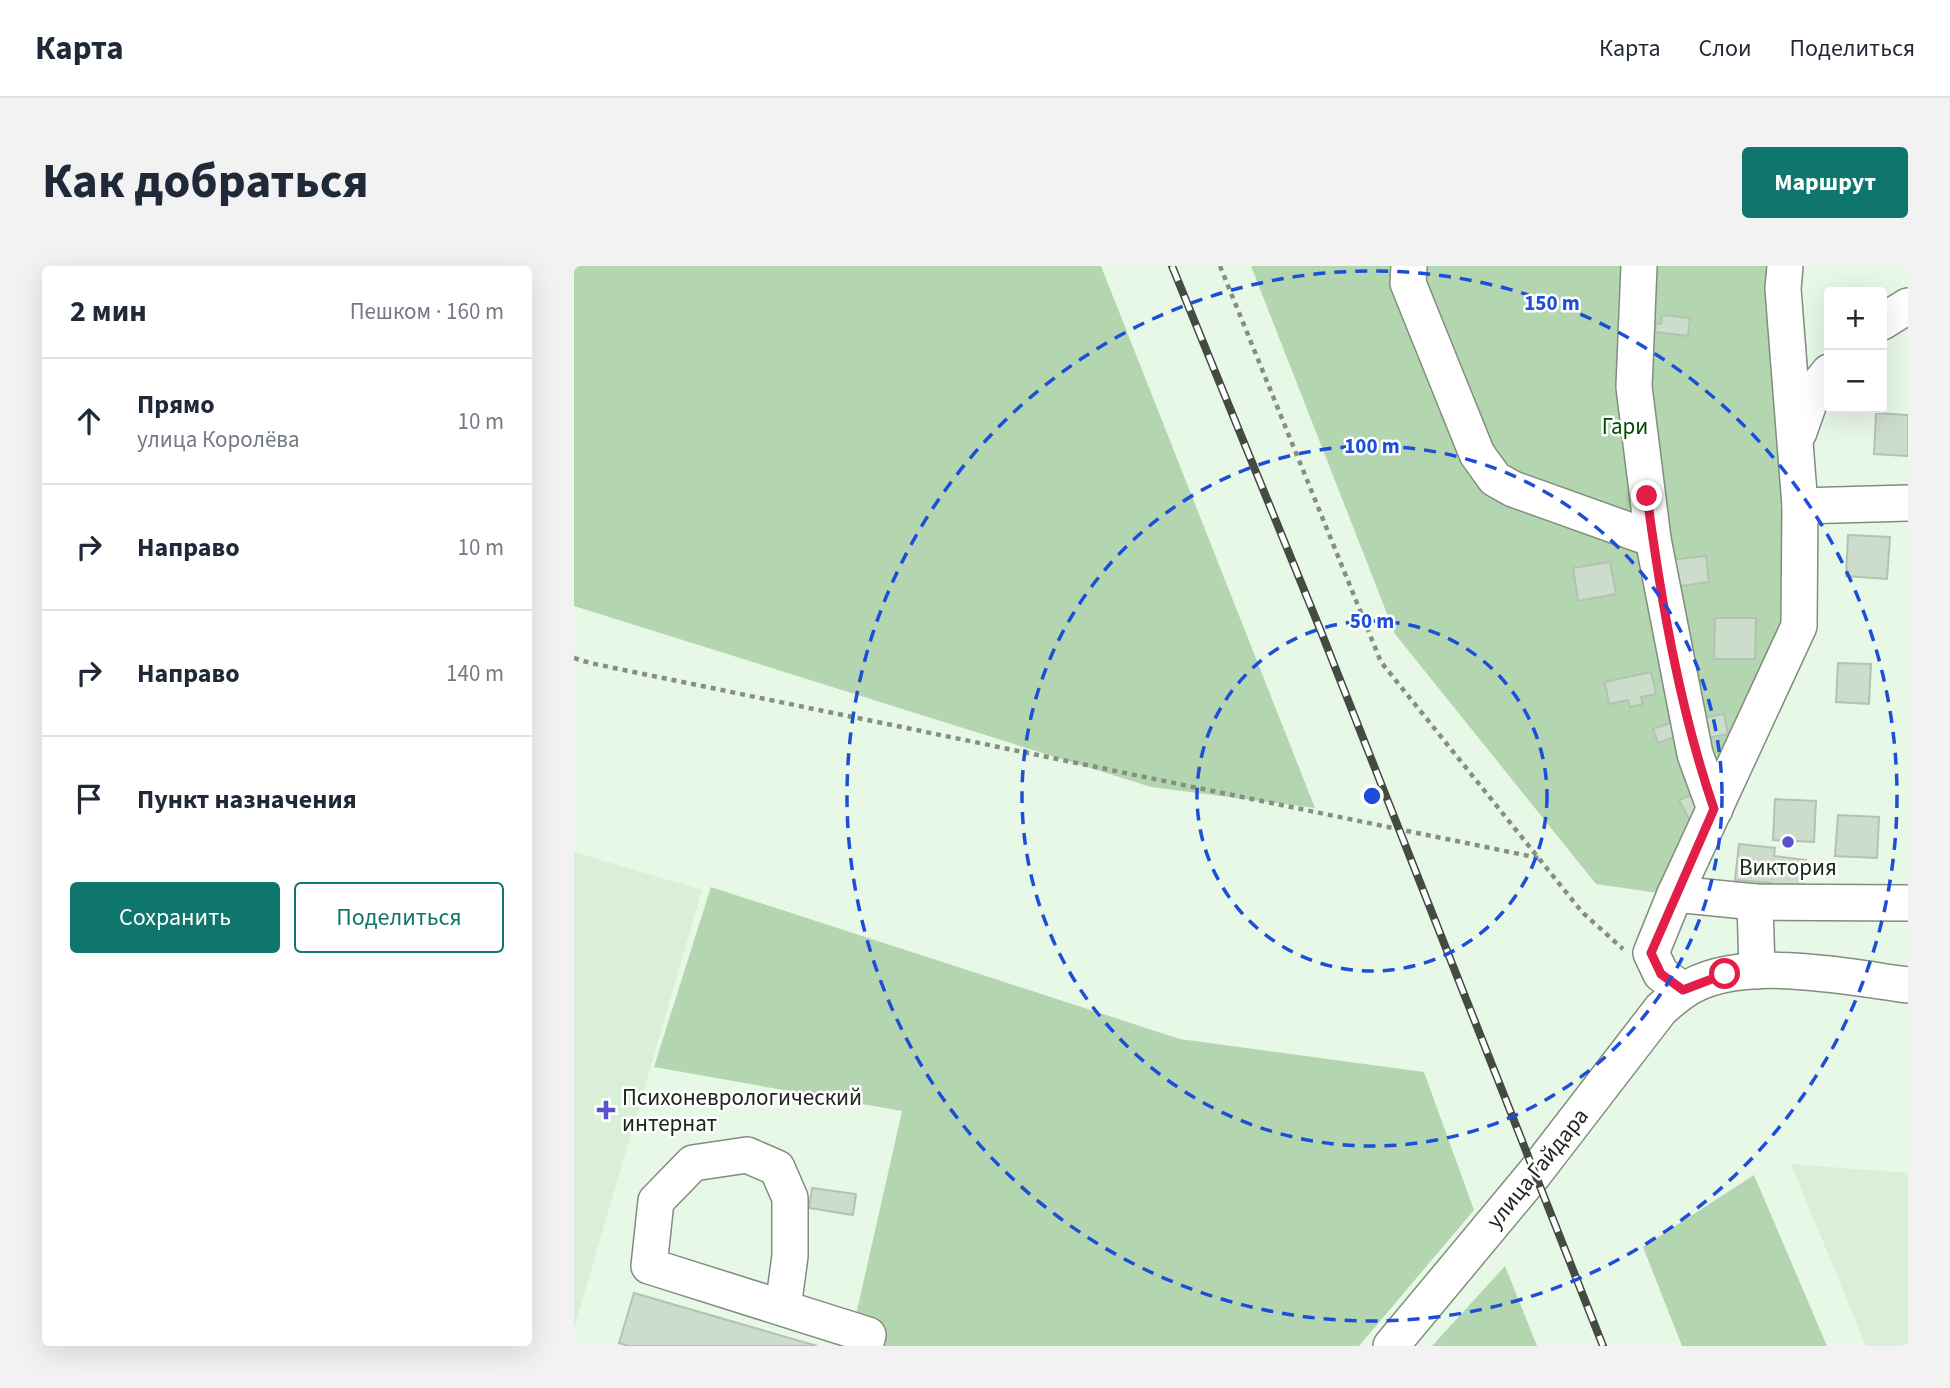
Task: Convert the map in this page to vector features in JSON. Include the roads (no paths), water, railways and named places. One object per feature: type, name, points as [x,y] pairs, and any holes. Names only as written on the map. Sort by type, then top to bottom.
[{"type":"street","points":[[1639,266],[1634,387],[1653,539],[1695,754],[1714,809]]},
{"type":"street","points":[[1785,266],[1783,289],[1800,506],[1799,626],[1675,894],[1651,953],[1661,974],[1683,990],[1725,974],[1756,971],[1801,971],[1908,985]]},
{"type":"street","points":[[1400,272],[1477,454],[1495,479],[1513,489],[1653,539]]},
{"type":"street","points":[[1887,319],[1908,306]]},
{"type":"street","points":[[1795,442],[1813,392],[1824,378]]},
{"type":"street","points":[[1800,506],[1908,503]]},
{"type":"street","points":[[1675,894],[1755,902],[1908,903]]},
{"type":"street","points":[[1755,902],[1756,971]]},
{"type":"street","name":"улица Гайдара","points":[[1391,1346],[1534,1174],[1661,1009],[1683,990]]},
{"type":"street","points":[[783,1308],[790,1256],[790,1198],[777,1168],[747,1155],[693,1163],[656,1200],[649,1266],[868,1335],[865,1346]]},
{"type":"railway","points":[[1172,266],[1320,629],[1603,1346]]},
{"type":"place","name":"Виктория","points":[[1788,842]]},
{"type":"place","name":"Психоневрологический интернат","points":[[606,1110]]},
{"type":"park label","name":"Гари","points":[[1625,426]]}]
